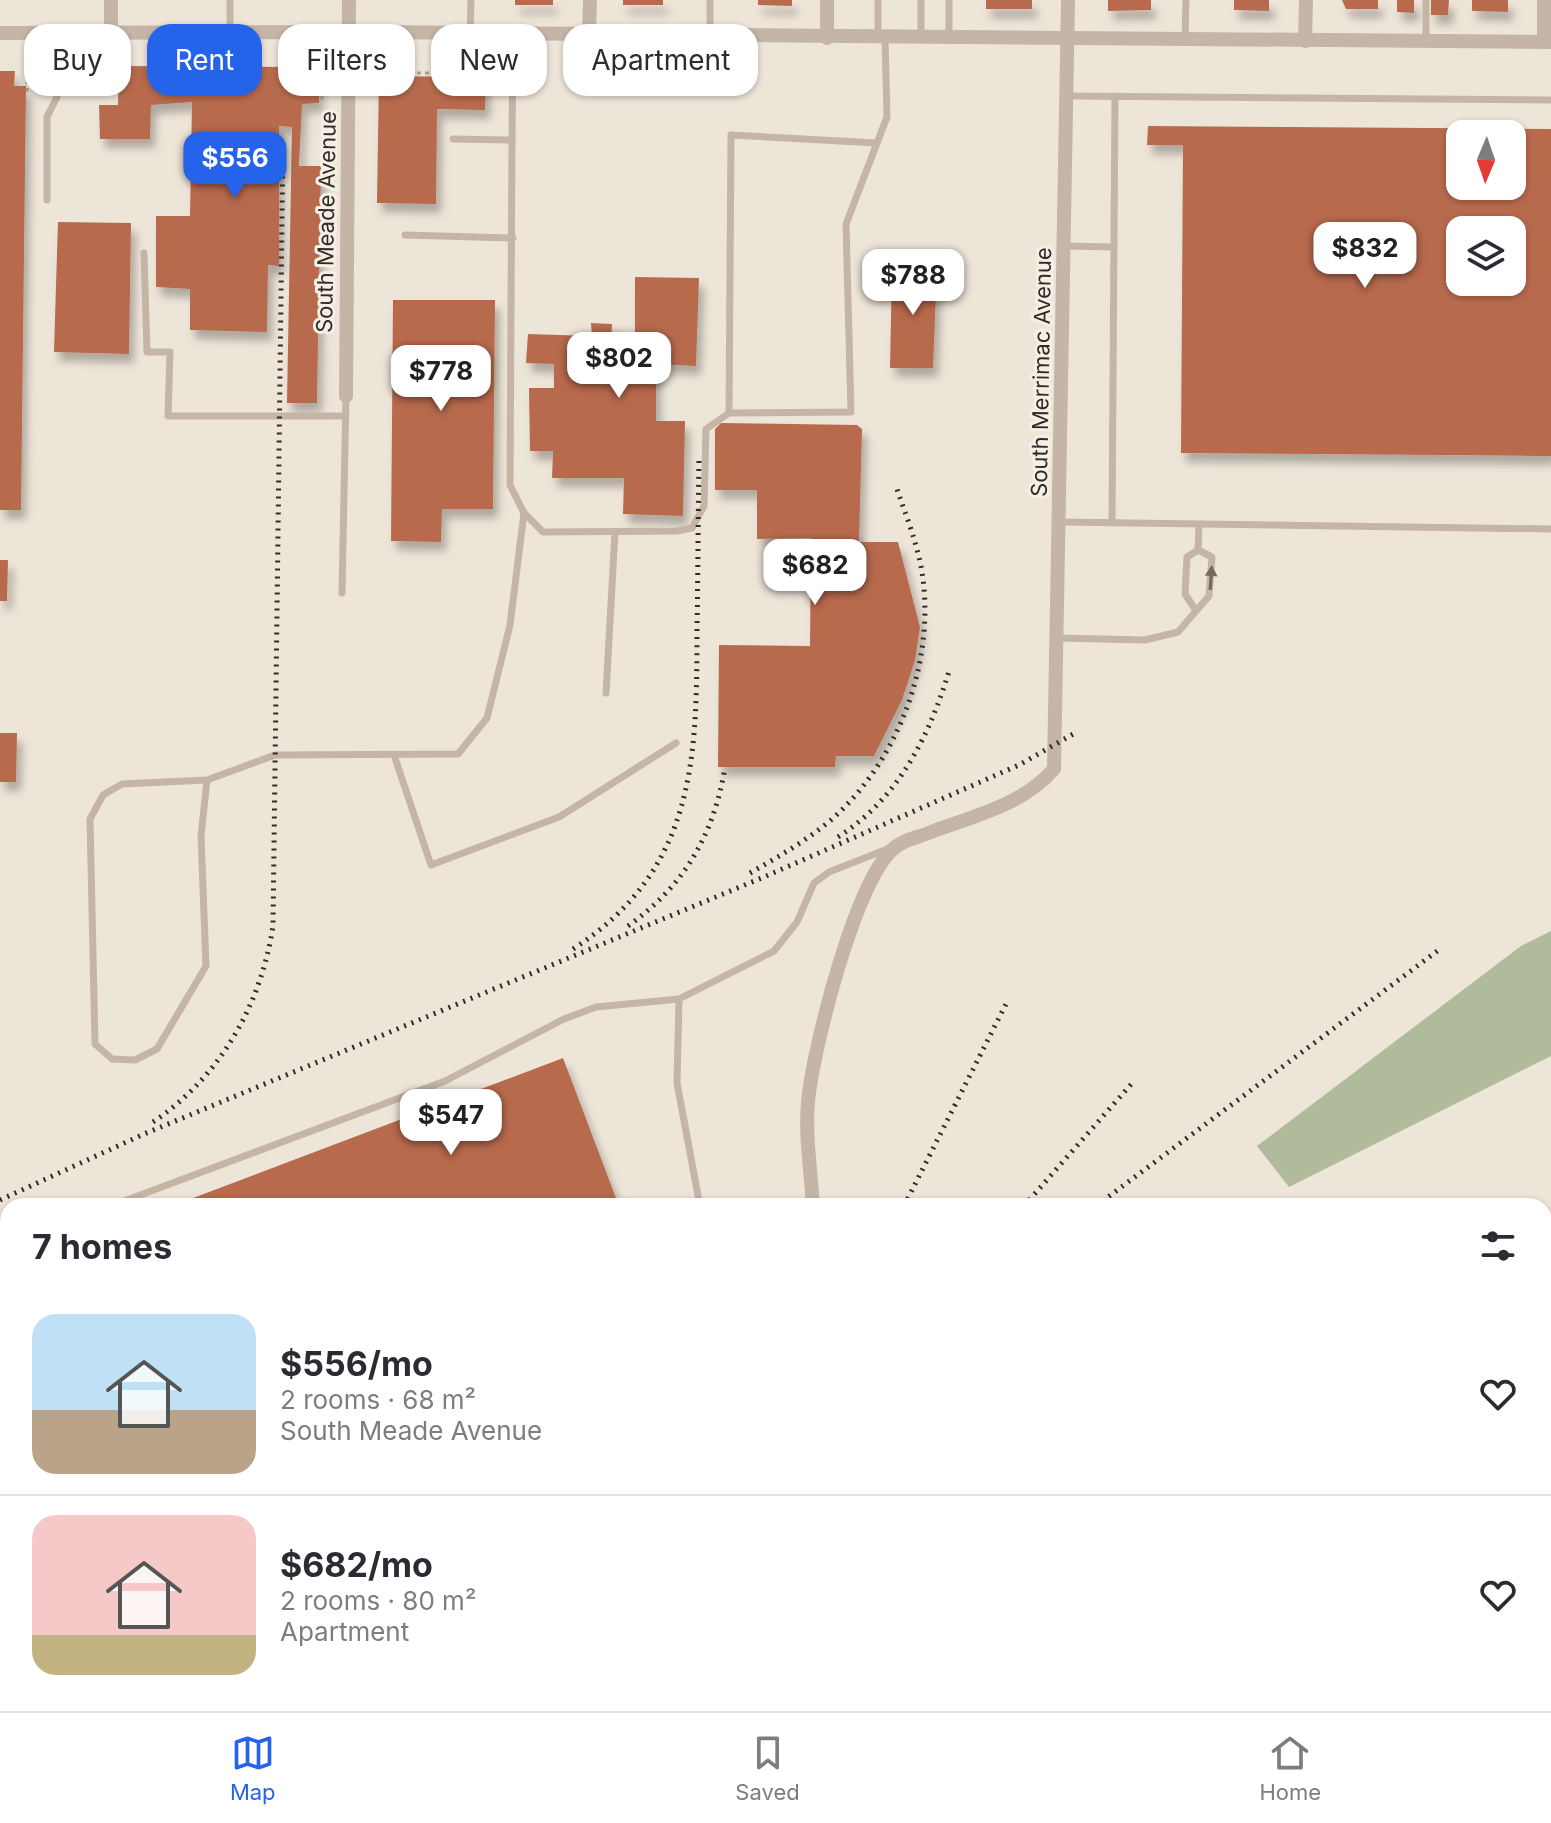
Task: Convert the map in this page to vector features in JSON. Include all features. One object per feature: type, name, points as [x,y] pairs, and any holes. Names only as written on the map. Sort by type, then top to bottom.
[{"type":"street","points":[[111,0],[111,24]]},
{"type":"street","name":"South Meade Avenue","points":[[349,0],[349,24]]},
{"type":"street","points":[[589,24],[590,0]]},
{"type":"street","points":[[827,0],[827,38]]},
{"type":"street","name":"South Merrimac Avenue","points":[[896,846],[1017,799],[1040,786],[1054,769],[1059,638],[1068,0]]},
{"type":"street","points":[[1305,41],[1306,0]]},
{"type":"street","points":[[758,37],[1547,42],[1544,0]]},
{"type":"street","points":[[0,33],[24,33]]},
{"type":"street","name":"South Meade Avenue","points":[[346,396],[348,96]]},
{"type":"street","points":[[813,1198],[807,1104],[828,995],[875,868],[896,846]]},
{"type":"lane","points":[[230,0],[230,24]]},
{"type":"lane","points":[[470,24],[471,0]]},
{"type":"lane","points":[[710,0],[710,24]]},
{"type":"lane","points":[[512,96],[510,485],[524,513],[543,532],[692,528],[704,506],[706,429],[729,413],[851,412],[846,224],[887,117],[878,0]]},
{"type":"lane","points":[[921,0],[921,38]]},
{"type":"lane","points":[[949,0],[949,39]]},
{"type":"lane","points":[[1185,40],[1186,0]]},
{"type":"lane","points":[[1426,0],[1426,41]]},
{"type":"lane","points":[[47,200],[47,117],[57,96]]},
{"type":"lane","points":[[1068,96],[1551,100]]},
{"type":"lane","points":[[1112,523],[1115,96]]},
{"type":"lane","points":[[729,413],[731,135],[877,143]]},
{"type":"lane","points":[[453,139],[512,140]]},
{"type":"lane","points":[[405,235],[513,238]]},
{"type":"lane","points":[[1065,246],[1114,247]]},
{"type":"lane","points":[[144,253],[147,352],[170,352],[168,416],[346,416]]},
{"type":"lane","points":[[342,593],[346,396]]},
{"type":"lane","points":[[207,780],[201,836],[206,966],[157,1049],[135,1060],[112,1059],[95,1044],[90,819],[103,795],[122,784],[207,780],[275,755],[458,754],[487,718],[510,625],[524,513]]},
{"type":"lane","points":[[1061,522],[1551,529]]},
{"type":"lane","points":[[1198,550],[1199,525]]},
{"type":"lane","points":[[606,693],[615,532]]},
{"type":"lane","points":[[1195,609],[1185,594],[1187,557],[1198,550]]},
{"type":"lane","points":[[1059,638],[1123,641],[1161,638],[1178,632],[1209,596],[1212,557],[1198,550]]},
{"type":"lane","points":[[394,755],[431,865],[559,817],[676,743]]},
{"type":"lane","points":[[132,1198],[445,1081],[564,1019],[596,1007],[679,999],[774,951],[797,922],[814,883],[829,872],[896,846]]},
{"type":"lane","points":[[679,999],[677,1083],[699,1198]]},
{"type":"green space","points":[[1551,931],[1551,1056],[1289,1187],[1257,1146],[1521,946]]},
{"type":"building","points":[[515,0],[553,0],[553,5],[515,5]]},
{"type":"building","points":[[623,0],[663,0],[663,5],[623,5]]},
{"type":"building","points":[[758,0],[792,0],[792,6],[758,5]]},
{"type":"building","points":[[986,0],[1032,0],[1032,9],[986,9]]},
{"type":"building","points":[[1108,0],[1151,0],[1151,10],[1108,11]]},
{"type":"building","points":[[1234,0],[1269,0],[1269,11],[1234,10]]},
{"type":"building","points":[[1342,0],[1378,0],[1378,9],[1346,9]]},
{"type":"building","points":[[1397,0],[1414,0],[1414,13],[1397,12]]},
{"type":"building","points":[[1431,0],[1449,0],[1448,15],[1431,15]]},
{"type":"building","points":[[1472,0],[1508,0],[1508,12],[1472,11]]},
{"type":"building","points":[[131,66],[147,66],[147,96],[262,96],[262,67],[278,67],[278,96],[319,96],[319,103],[302,104],[299,166],[321,166],[317,403],[287,403],[292,127],[279,126],[279,266],[268,265],[267,332],[190,330],[190,289],[156,287],[156,216],[190,216],[192,102],[151,105],[150,139],[100,139],[99,105],[118,105],[118,96],[131,96]]},
{"type":"building","points":[[0,71],[15,71],[14,86],[24,86],[26,96],[21,510],[0,510]]},
{"type":"building","points":[[415,76],[431,76],[431,96],[485,96],[485,110],[437,109],[436,204],[377,203],[379,96],[415,96]]},
{"type":"building","points":[[1148,126],[1446,128],[1446,200],[1526,200],[1526,129],[1551,129],[1551,456],[1181,453],[1183,145],[1147,145]]},
{"type":"building","points":[[58,222],[131,223],[129,354],[54,352]]},
{"type":"building","points":[[892,267],[937,268],[933,368],[890,368]]},
{"type":"building","points":[[635,277],[699,278],[696,366],[656,364],[656,421],[685,421],[683,516],[623,514],[624,478],[552,478],[553,451],[530,451],[529,388],[554,388],[554,364],[526,363],[528,334],[592,336],[591,323],[612,324],[610,364],[635,364]]},
{"type":"building","points":[[393,300],[495,300],[493,509],[442,509],[441,542],[391,541]]},
{"type":"building","points":[[721,423],[857,425],[862,429],[859,542],[898,542],[920,627],[915,660],[902,700],[874,756],[836,756],[835,767],[718,767],[719,645],[810,646],[811,538],[757,539],[757,490],[715,490],[715,429]]},
{"type":"building","points":[[0,560],[8,560],[7,601],[0,601]]},
{"type":"building","points":[[0,733],[17,733],[16,782],[0,782]]},
{"type":"building","points":[[563,1058],[616,1198],[193,1198]]},
{"type":"railway","points":[[153,1122],[198,1084],[234,1037],[259,984],[273,926],[283,140]]},
{"type":"railway","points":[[573,949],[613,918],[644,884],[666,848],[681,809],[695,724],[699,458]]},
{"type":"railway","points":[[750,873],[812,835],[854,797],[875,770],[906,710],[923,645],[925,612],[918,555],[896,486]]},
{"type":"railway","points":[[838,837],[878,804],[909,763],[933,717],[950,668]]},
{"type":"railway","points":[[4,1198],[144,1134],[764,877],[1019,765],[1075,733]]},
{"type":"railway","points":[[628,926],[665,894],[693,857],[713,815],[725,767]]},
{"type":"railway","points":[[1107,1198],[1440,949]]},
{"type":"railway","points":[[908,1198],[1008,1000]]},
{"type":"railway","points":[[1031,1198],[1134,1081]]}]
